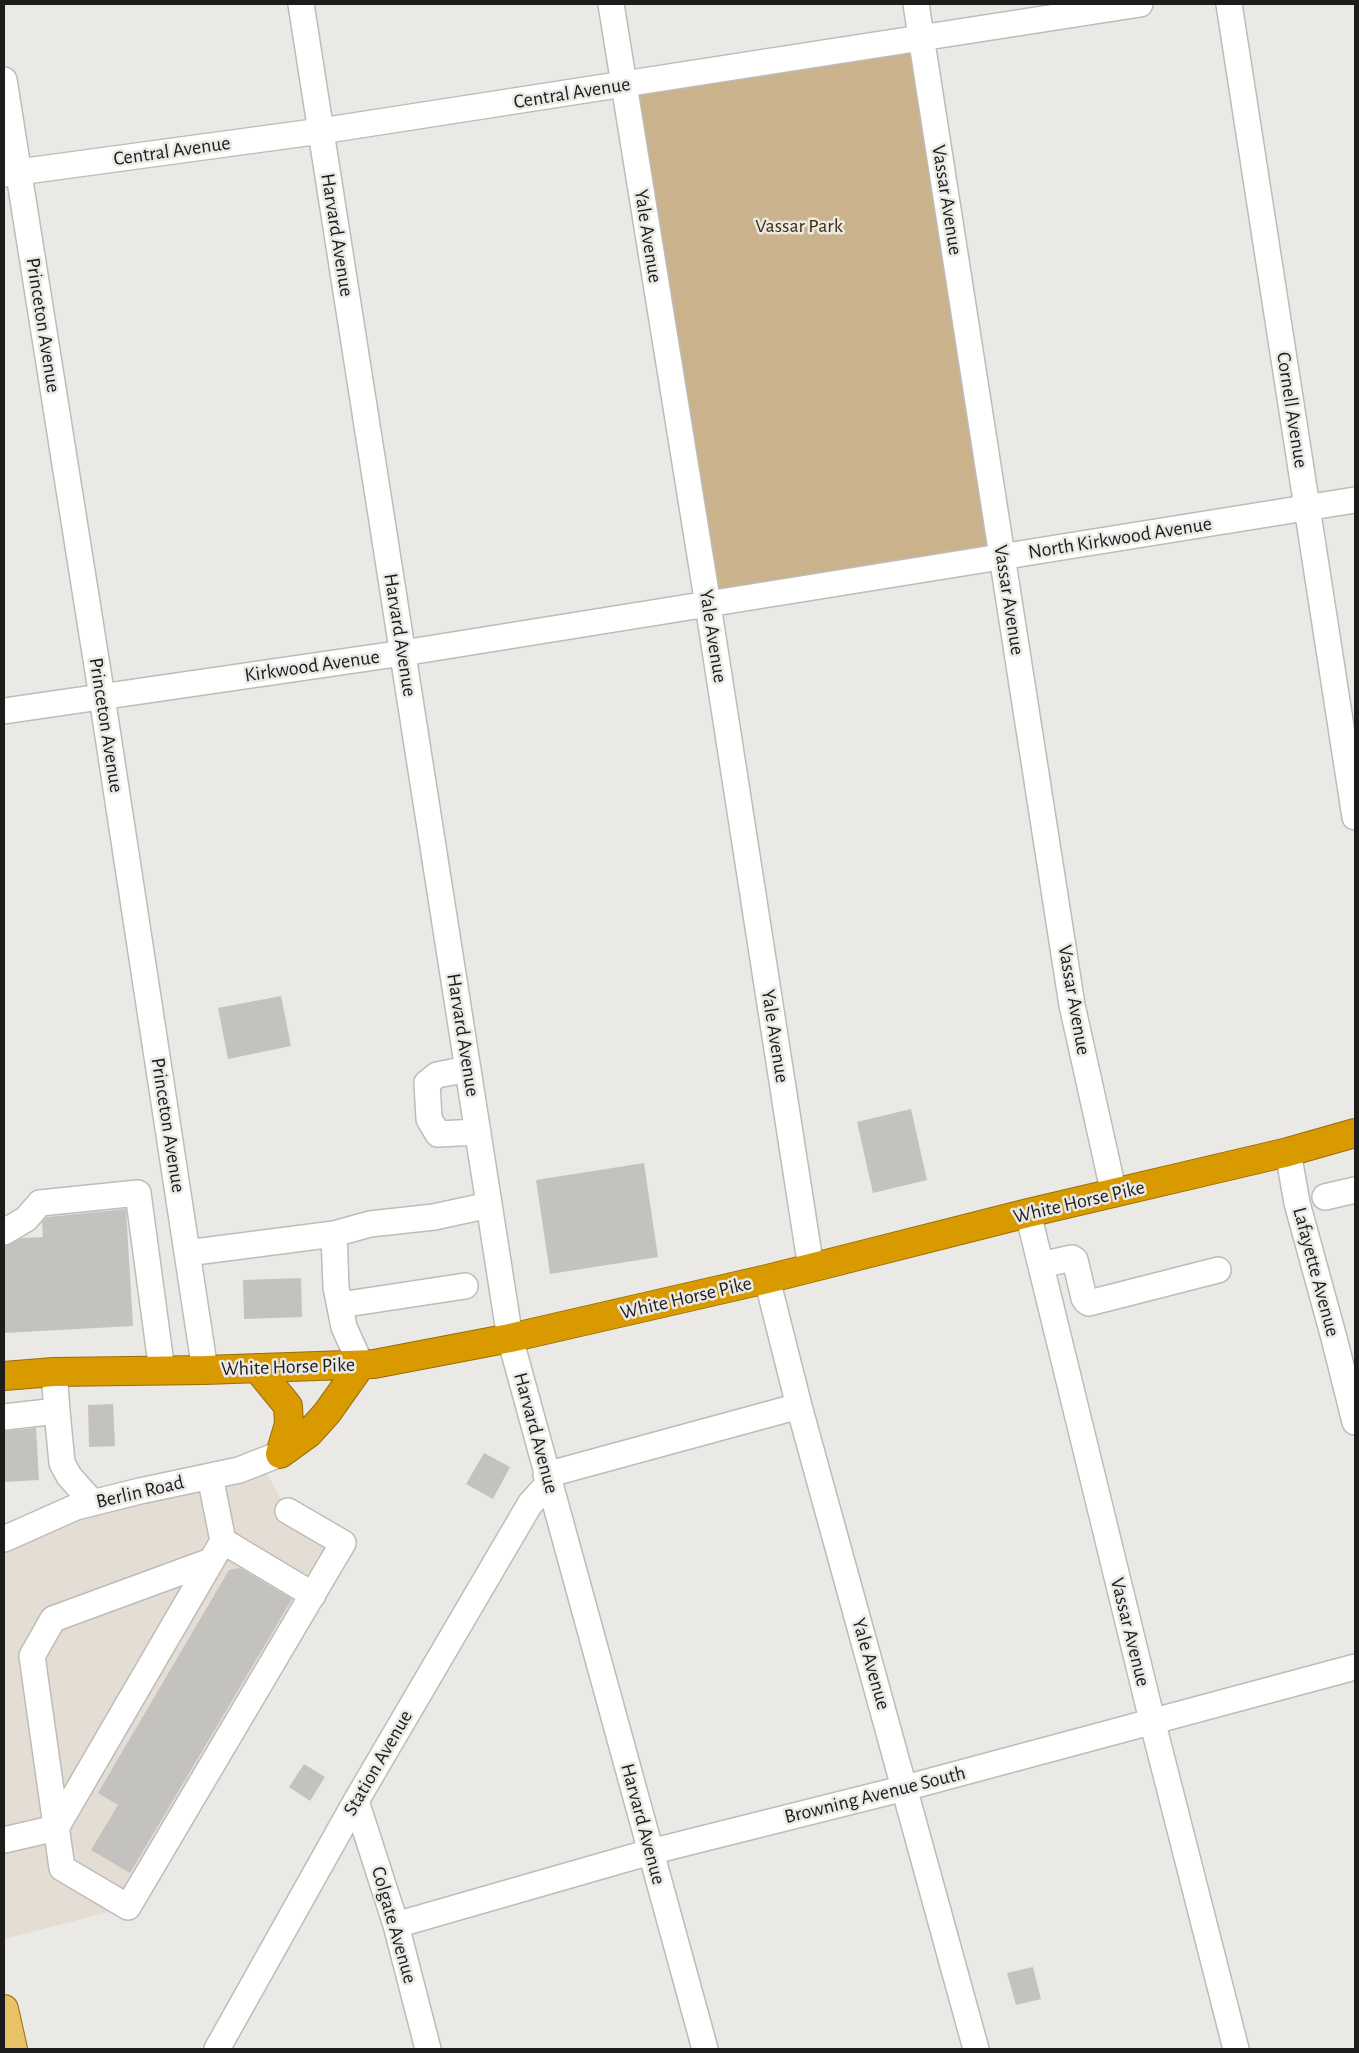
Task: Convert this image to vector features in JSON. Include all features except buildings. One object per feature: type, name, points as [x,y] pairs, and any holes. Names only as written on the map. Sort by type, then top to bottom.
[{"type":"highway","name":"White Horse Pike","points":[[4,1376],[54,1372],[361,1365],[510,1338],[767,1279],[1028,1213],[1288,1152],[1355,1133]]},
{"type":"highway","points":[[280,1454],[309,1433],[327,1413],[361,1365]]},
{"type":"highway","points":[[257,1368],[288,1406],[289,1424],[280,1454]]},
{"type":"main road","points":[[4,2009],[13,2049]]},
{"type":"street","name":"Harvard Avenue","points":[[301,4],[510,1338],[705,2049]]},
{"type":"street","name":"Yale Avenue","points":[[611,4],[812,1268]]},
{"type":"street","name":"Vassar Avenue","points":[[916,4],[1072,1005],[1114,1194]]},
{"type":"street","name":"Central Avenue","points":[[11,172],[321,132],[624,86],[921,36],[1140,4]]},
{"type":"street","name":"Cornell Avenue","points":[[1229,4],[1355,816]]},
{"type":"street","name":"Princeton Avenue","points":[[4,80],[11,172],[102,697],[204,1370]]},
{"type":"street","name":"North Kirkwood Avenue","points":[[708,605],[1355,500]]},
{"type":"street","name":"Kirkwood Avenue","points":[[4,711],[402,653],[708,605]]},
{"type":"street","points":[[468,1069],[437,1075],[427,1083],[429,1119],[438,1134],[478,1132]]},
{"type":"street","name":"Lafayette Avenue","points":[[1288,1152],[1297,1203],[1345,1336],[1355,1422]]},
{"type":"street","points":[[1325,1197],[1355,1190]]},
{"type":"street","points":[[4,1232],[26,1220],[40,1203],[138,1194],[162,1371]]},
{"type":"street","points":[[187,1253],[334,1234],[370,1224],[434,1217],[489,1205]]},
{"type":"street","name":"Vassar Avenue","points":[[1028,1213],[1152,1720],[1236,2049]]},
{"type":"street","points":[[142,1223],[182,1220]]},
{"type":"street","points":[[334,1234],[336,1287],[344,1327],[361,1365]]},
{"type":"street","points":[[1041,1265],[1072,1258],[1075,1260],[1086,1302],[1218,1270]]},
{"type":"street","name":"Yale Avenue","points":[[767,1279],[799,1406],[976,2049]]},
{"type":"street","points":[[340,1305],[465,1286]]},
{"type":"street","points":[[54,1372],[62,1463],[69,1476],[93,1503]]},
{"type":"street","points":[[548,1479],[799,1406]]},
{"type":"street","points":[[4,1417],[56,1411]]},
{"type":"street","name":"Berlin Road","points":[[4,1539],[76,1507],[239,1470],[280,1454]]},
{"type":"street","points":[[4,1840],[56,1828],[217,1551],[210,1476]]},
{"type":"street","name":"Station Avenue","points":[[217,2049],[356,1801],[530,1504],[548,1479]]},
{"type":"street","points":[[288,1511],[343,1543],[313,1595],[128,1907],[62,1868],[32,1656],[53,1619],[217,1551],[313,1595]]},
{"type":"street","name":"Browning Avenue South","points":[[396,1925],[650,1852],[905,1788],[1152,1720],[1355,1668]]},
{"type":"street","name":"Colgate Avenue","points":[[356,1801],[396,1925],[428,2049]]},
{"type":"shaded area","points":[[260,1462],[288,1511],[343,1543],[128,1907],[4,1939],[4,1539]]},
{"type":"green space","name":"Vassar Park","points":[[921,37],[1003,558],[708,605],[624,86]]}]
